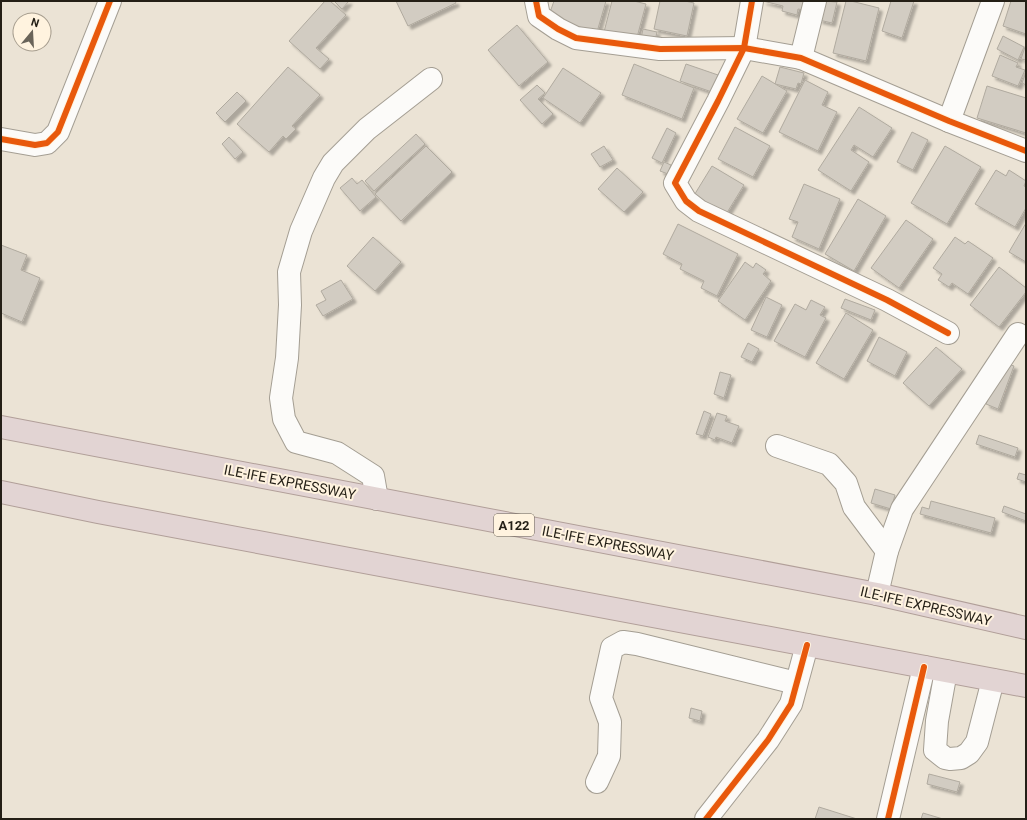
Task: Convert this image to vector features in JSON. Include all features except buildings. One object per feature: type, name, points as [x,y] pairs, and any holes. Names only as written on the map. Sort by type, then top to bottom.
[{"type":"highway","name":"ILE-IFE EXPRESSWAY","points":[[1,427],[877,594],[1025,626]]},
{"type":"highway","points":[[1,492],[98,512],[1026,686]]},
{"type":"street","points":[[1,138],[35,145],[47,143],[58,132],[110,1]]},
{"type":"street","points":[[536,1],[539,16],[558,29],[576,38],[660,49],[744,48],[801,58],[949,121],[1026,151]]},
{"type":"street","points":[[752,1],[744,48],[675,183],[686,201],[699,211],[887,300],[948,333]]},
{"type":"street","points":[[801,58],[815,1]]},
{"type":"street","points":[[949,121],[993,1]]},
{"type":"street","points":[[377,499],[373,476],[337,453],[296,442],[284,419],[281,398],[287,358],[290,305],[289,272],[301,231],[324,178],[333,163],[367,129],[431,79]]},
{"type":"street","points":[[877,594],[887,551],[902,509],[1018,334]]},
{"type":"street","points":[[776,446],[829,464],[846,484],[854,507],[887,551]]},
{"type":"street","points":[[597,782],[609,756],[610,722],[601,698],[612,648],[623,642],[637,644],[796,684]]},
{"type":"street","points":[[706,819],[768,740],[791,704],[807,646]]},
{"type":"street","points":[[888,819],[924,667]]},
{"type":"street","points":[[946,672],[937,721],[936,750],[945,758],[950,759],[961,758],[968,753],[977,742],[993,680]]},
{"type":"cycle path","points":[[1,139],[35,145],[47,143],[58,132],[110,1]]},
{"type":"cycle path","points":[[536,1],[539,16],[558,29],[576,38],[660,49],[744,48],[801,58],[949,121],[1026,151]]},
{"type":"cycle path","points":[[752,1],[744,48],[675,183],[686,201],[699,211],[887,300],[948,333]]},
{"type":"cycle path","points":[[706,819],[768,740],[791,704],[807,645]]},
{"type":"cycle path","points":[[888,819],[924,667]]}]
